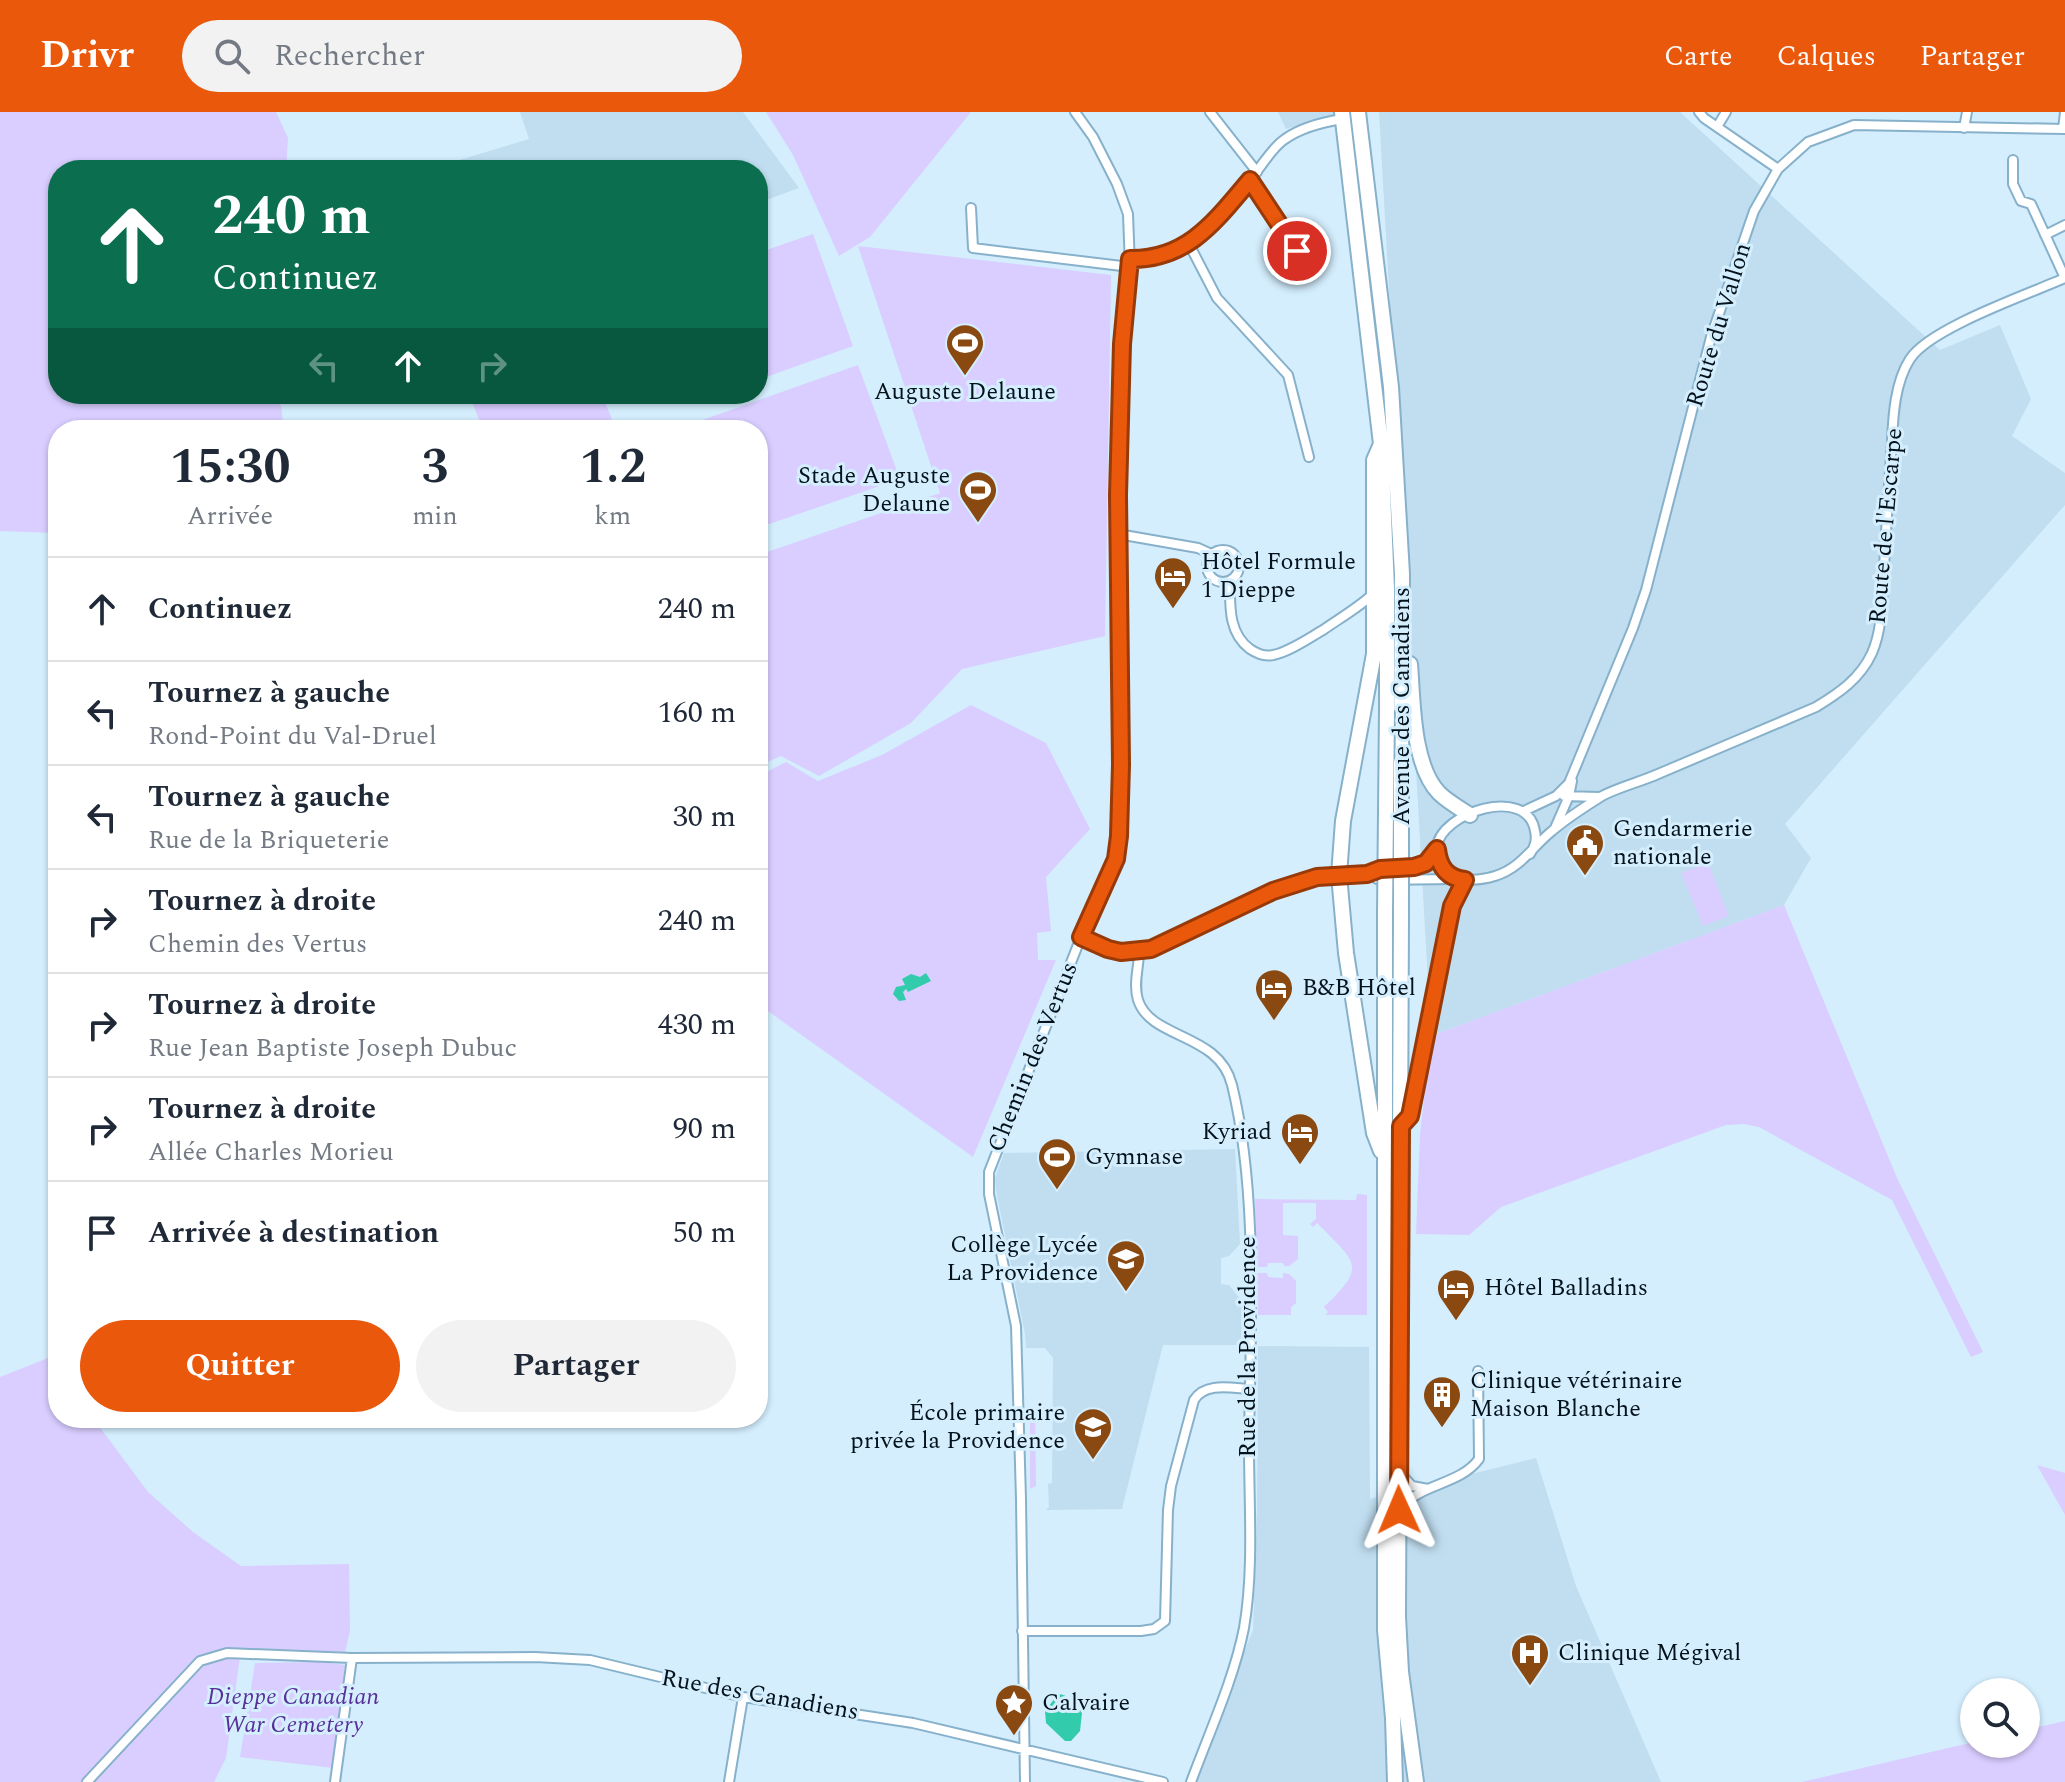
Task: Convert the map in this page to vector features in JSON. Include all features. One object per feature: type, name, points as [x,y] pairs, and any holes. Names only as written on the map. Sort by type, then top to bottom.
[{"type":"main road","name":"Avenue des Canadiens","points":[[1358,112],[1391,387],[1402,574],[1401,762],[1385,1159],[1385,1630],[1395,1782]]},
{"type":"main road","name":"Avenue des Canadiens","points":[[1343,116],[1381,444],[1401,1126],[1398,1617],[1401,1672],[1416,1782]]},
{"type":"main road","points":[[1381,444],[1374,460],[1374,654],[1342,830],[1339,875],[1346,953],[1374,1133],[1385,1159]]},
{"type":"main road","points":[[1402,574],[1420,754],[1438,792],[1470,815]]},
{"type":"main road","points":[[1401,1126],[1410,1116],[1452,906],[1460,880]]},
{"type":"street","name":"Chemin des Vertus","points":[[1025,1782],[1016,1326],[989,1194],[989,1172],[1081,937],[1116,859],[1119,836],[1118,534],[1122,344],[1130,263],[1128,214],[1117,184],[1093,137],[1075,112]]},
{"type":"street","points":[[1210,112],[1257,172]]},
{"type":"street","points":[[1699,112],[1778,169]]},
{"type":"street","points":[[1717,127],[1726,112]]},
{"type":"street","points":[[1964,128],[1967,112]]},
{"type":"street","points":[[2064,129],[2065,112]]},
{"type":"street","points":[[971,208],[973,248],[1130,263],[1151,259],[1189,244],[1209,228],[1282,140],[1343,116]]},
{"type":"street","name":"Route du Vallon","points":[[1574,771],[1638,615],[1711,337],[1754,211],[1778,169],[1808,142],[1872,120],[1964,128],[2064,129]]},
{"type":"street","points":[[2013,160],[2013,184],[2021,201],[2031,204],[2065,278]]},
{"type":"street","points":[[1250,180],[1297,251]]},
{"type":"street","points":[[2045,235],[2065,225]]},
{"type":"street","points":[[1189,244],[1217,298],[1288,375],[1309,457]]},
{"type":"street","name":"Route de l'Escarpe","points":[[1530,854],[1555,829],[1599,797],[1816,707],[1847,687],[1865,666],[1876,640],[1882,598],[1895,413],[1901,380],[1910,358],[1933,338],[2065,278]]},
{"type":"street","points":[[1118,534],[1198,548],[1211,554]]},
{"type":"street","points":[[1230,581],[1214,584],[1209,574],[1207,565],[1211,554],[1220,549],[1229,550],[1238,557],[1240,568],[1230,581],[1231,616],[1236,633],[1246,646],[1258,654],[1272,655],[1313,636],[1361,605],[1373,593]]},
{"type":"street","points":[[1524,811],[1556,796],[1569,783],[1574,771]]},
{"type":"street","points":[[1555,829],[1569,796],[1574,771]]},
{"type":"street","name":"Route de l'Escarpe","points":[[1556,796],[1599,797]]},
{"type":"street","points":[[1081,937],[1108,949],[1139,952],[1165,944],[1266,893],[1317,877],[1414,867],[1426,863],[1448,828],[1470,815],[1499,807],[1524,811],[1535,832],[1536,840],[1530,854],[1512,869],[1498,875],[1460,880],[1379,880],[1367,874]]},
{"type":"street","points":[[1437,849],[1441,866],[1460,880]]},
{"type":"street","name":"Rue de la Providence","points":[[1139,952],[1136,991],[1144,1012],[1214,1053],[1226,1067],[1232,1082],[1247,1187],[1247,1604],[1236,1657],[1191,1782]]},
{"type":"street","points":[[1399,1510],[1411,1495],[1471,1470],[1479,1459],[1478,1371]]},
{"type":"street","points":[[1022,1631],[1141,1631],[1154,1629],[1165,1621],[1171,1486],[1194,1400],[1199,1392],[1209,1388],[1249,1389]]},
{"type":"street","points":[[1399,1472],[1412,1486],[1429,1489]]},
{"type":"street","name":"Rue des Canadiens","points":[[87,1782],[200,1661],[227,1653],[352,1658],[535,1657],[590,1660],[743,1697],[913,1723],[1163,1782]]},
{"type":"street","points":[[335,1782],[352,1658]]},
{"type":"street","points":[[729,1782],[743,1697]]},
{"type":"shaded area","points":[[520,112],[743,112],[799,188],[768,199],[768,160],[459,160],[529,139]]},
{"type":"shaded area","points":[[1278,112],[1334,112],[1334,114],[1286,129]]},
{"type":"shaded area","points":[[1379,112],[1680,112],[1940,350],[2000,325],[2031,399],[2012,436],[2065,473],[2065,505],[1785,824],[1811,858],[1784,905],[1431,1036]]},
{"type":"shaded area","points":[[926,973],[931,981],[908,992],[906,989],[903,992],[906,1000],[899,1001],[893,994],[896,987],[905,985],[902,979],[911,974],[920,977]]},
{"type":"shaded area","name":"Collège Lycée La Providence","points":[[1235,1149],[1240,1244],[1229,1256],[1221,1258],[1221,1284],[1229,1285],[1241,1300],[1242,1345],[1163,1345],[1122,1509],[1046,1510],[1049,1507],[1048,1484],[1052,1483],[1053,1358],[1045,1348],[1026,1348],[996,1191],[995,1178],[1004,1153]]},
{"type":"shaded area","points":[[1258,1346],[1369,1347],[1370,1499],[1536,1458],[1576,1586],[1661,1782],[1192,1782],[1253,1630]]},
{"type":"shaded area","points":[[1058,1694],[1072,1700],[1082,1713],[1080,1731],[1071,1741],[1065,1741],[1046,1723],[1045,1711]]},
{"type":"green space","points":[[0,112],[276,112],[288,138],[287,160],[48,160],[48,404],[279,404],[283,420],[48,420],[48,533],[0,531]]},
{"type":"green space","points":[[766,112],[971,112],[870,237],[839,256],[793,155]]},
{"type":"green space","points":[[813,234],[853,346],[768,376],[768,250]]},
{"type":"green space","name":"Stade Auguste Delaune","points":[[858,246],[1111,275],[1105,636],[962,669],[911,723],[819,776],[781,756],[768,762],[768,552],[940,493]]},
{"type":"green space","points":[[858,365],[900,479],[768,525],[768,420],[702,420],[748,404],[768,404],[768,397]]},
{"type":"green space","points":[[473,404],[606,404],[612,420],[479,420]]},
{"type":"green space","points":[[971,705],[1046,743],[1090,829],[1046,877],[1051,931],[1037,933],[1038,960],[1056,960],[973,1157],[768,1011],[768,771],[786,762],[818,781],[882,755]]},
{"type":"green space","points":[[1708,863],[1729,916],[1703,926],[1681,873]]},
{"type":"green space","points":[[1784,905],[1897,1178],[1983,1352],[1971,1357],[1892,1200],[1759,1127],[1726,1125],[1501,1207],[1469,1235],[1416,1234],[1420,1135],[1431,1036]]},
{"type":"green space","points":[[1357,1194],[1367,1195],[1367,1315],[1325,1315],[1328,1312],[1324,1307],[1347,1282],[1351,1273],[1352,1264],[1348,1256],[1317,1223],[1313,1227],[1310,1224],[1316,1219],[1316,1203],[1283,1203],[1283,1235],[1298,1236],[1298,1259],[1289,1266],[1268,1263],[1267,1267],[1257,1267],[1255,1199],[1356,1200]]},
{"type":"green space","points":[[1257,1273],[1283,1278],[1283,1273],[1289,1274],[1296,1281],[1296,1303],[1291,1307],[1291,1315],[1258,1315]]},
{"type":"green space","points":[[48,1358],[48,1428],[100,1428],[148,1492],[193,1532],[241,1566],[349,1564],[350,1631],[345,1652],[241,1649],[226,1758],[214,1782],[0,1782],[0,1377]]},
{"type":"green space","points":[[1030,1412],[1035,1415],[1036,1486],[1030,1489]]},
{"type":"green space","points":[[2037,1465],[2065,1473],[2065,1515]]},
{"type":"green space","name":"Dieppe Canadian War Cemetery","points":[[322,1662],[345,1665],[333,1768],[240,1757],[255,1663]]},
{"type":"green space","points":[[2065,1721],[2065,1782],[1802,1782],[1960,1745],[1960,1758],[2040,1758],[2040,1727]]},
{"type":"place","name":"Auguste Delaune","points":[[965,377]]},
{"type":"place","name":"Stade Auguste Delaune","points":[[978,524]]},
{"type":"place","name":"Hôtel Formule 1 Dieppe","points":[[1173,610]]},
{"type":"place","name":"Gendarmerie nationale","points":[[1585,877]]},
{"type":"place","name":"B&B Hôtel","points":[[1274,1022]]},
{"type":"place","name":"Kyriad","points":[[1300,1166]]},
{"type":"place","name":"Gymnase","points":[[1057,1191]]},
{"type":"place","name":"Collège Lycée La Providence","points":[[1126,1293]]},
{"type":"place","name":"Hôtel Balladins","points":[[1456,1322]]},
{"type":"place","name":"Clinique vétérinaire Maison Blanche","points":[[1442,1429]]},
{"type":"place","name":"École primaire privée la Providence","points":[[1093,1461]]},
{"type":"place","name":"Clinique Mégival","points":[[1530,1687]]},
{"type":"place","name":"Calvaire","points":[[1014,1737]]},
{"type":"route","points":[[1297,251],[1250,180],[1209,228],[1189,244],[1151,259],[1130,259],[1122,344],[1118,495],[1119,836],[1116,859],[1081,937],[1108,949],[1139,952],[1165,944],[1266,893],[1317,877],[1414,867],[1426,863],[1437,849],[1439,862],[1450,876],[1465,880],[1452,906],[1410,1116],[1401,1126],[1399,1510]]}]
